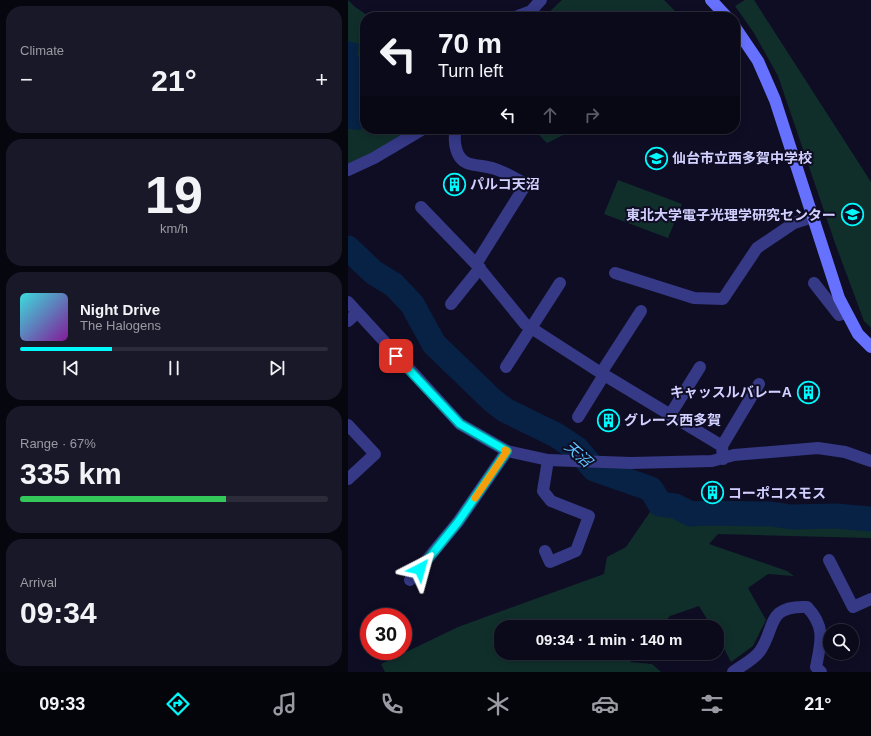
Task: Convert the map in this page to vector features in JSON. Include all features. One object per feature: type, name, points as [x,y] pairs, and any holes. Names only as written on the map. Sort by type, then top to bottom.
[{"type":"street","points":[[531,12],[541,0]]},
{"type":"street","points":[[711,0],[722,12]]},
{"type":"street","points":[[740,34],[758,61],[775,100],[839,298],[858,334],[871,347]]},
{"type":"street","points":[[348,170],[374,158],[415,134]]},
{"type":"street","points":[[451,304],[478,266],[526,184],[496,169],[468,164],[460,156],[456,148],[454,138],[455,134]]},
{"type":"street","points":[[421,207],[478,266],[525,324],[603,374],[722,446]]},
{"type":"street","points":[[615,273],[694,298],[723,299],[757,248],[794,223],[813,217]]},
{"type":"street","points":[[506,367],[560,283]]},
{"type":"street","points":[[814,283],[839,315],[846,312]]},
{"type":"street","points":[[348,302],[353,317],[460,424],[507,451],[548,460],[631,463],[712,461],[734,455],[818,448],[845,452],[871,461]]},
{"type":"street","points":[[578,416],[641,311]]},
{"type":"street","points":[[670,415],[700,367]]},
{"type":"street","points":[[723,459],[722,446],[759,384]]},
{"type":"street","points":[[348,425],[376,454],[348,479]]},
{"type":"street","points":[[410,580],[458,522],[507,451]]},
{"type":"street","points":[[545,551],[550,562],[576,551],[589,516],[551,501],[543,491],[548,460]]},
{"type":"street","points":[[829,560],[853,607],[871,599]]},
{"type":"street","points":[[733,672],[760,652],[773,619],[779,613],[796,606],[807,607],[816,617],[821,630],[817,670]]},
{"type":"green space","points":[[348,0],[362,12],[360,12],[360,134],[408,134],[348,166]]},
{"type":"green space","points":[[562,0],[664,0],[676,12],[549,12]]},
{"type":"green space","points":[[745,0],[754,0],[871,182],[871,328],[864,321],[835,243],[778,76],[754,33],[735,6]]},
{"type":"green space","points":[[538,134],[566,134],[547,143]]},
{"type":"green space","points":[[618,180],[682,204],[668,238],[604,214]]},
{"type":"green space","points":[[650,512],[871,525],[871,538],[718,534],[709,544],[787,571],[794,576],[768,574],[748,588],[766,620],[753,646],[731,662],[724,648],[724,620],[708,620],[699,606],[670,616],[667,620],[494,620],[494,660],[632,660],[630,662],[652,664],[661,672],[385,672],[381,664],[389,660],[412,660],[412,649],[458,627],[604,574],[607,557],[626,547]]},
{"type":"water","points":[[348,41],[359,44],[357,55],[360,58],[360,130],[348,129]]},
{"type":"waterway","name":"天沼","points":[[348,248],[373,272],[394,285],[412,304],[434,344],[492,400],[505,410],[556,435],[577,449],[594,469],[651,489],[660,504],[675,506],[691,514],[771,514],[792,517],[835,516],[871,519]]},
{"type":"slow traffic","points":[[475,498],[507,451],[505,450]]},
{"type":"place","name":"仙台市立西多賀中学校","points":[[657,158]]},
{"type":"place","name":"パルコ天沼","points":[[454,184]]},
{"type":"place","name":"東北大学電子光理学研究センター","points":[[852,215]]},
{"type":"place","name":"キャッスルバレーA","points":[[808,392]]},
{"type":"place","name":"グレース西多賀","points":[[609,420]]},
{"type":"place","name":"コーポコスモス","points":[[713,493]]},
{"type":"route","points":[[396,356],[460,424],[507,451],[458,522],[420,569]]}]
